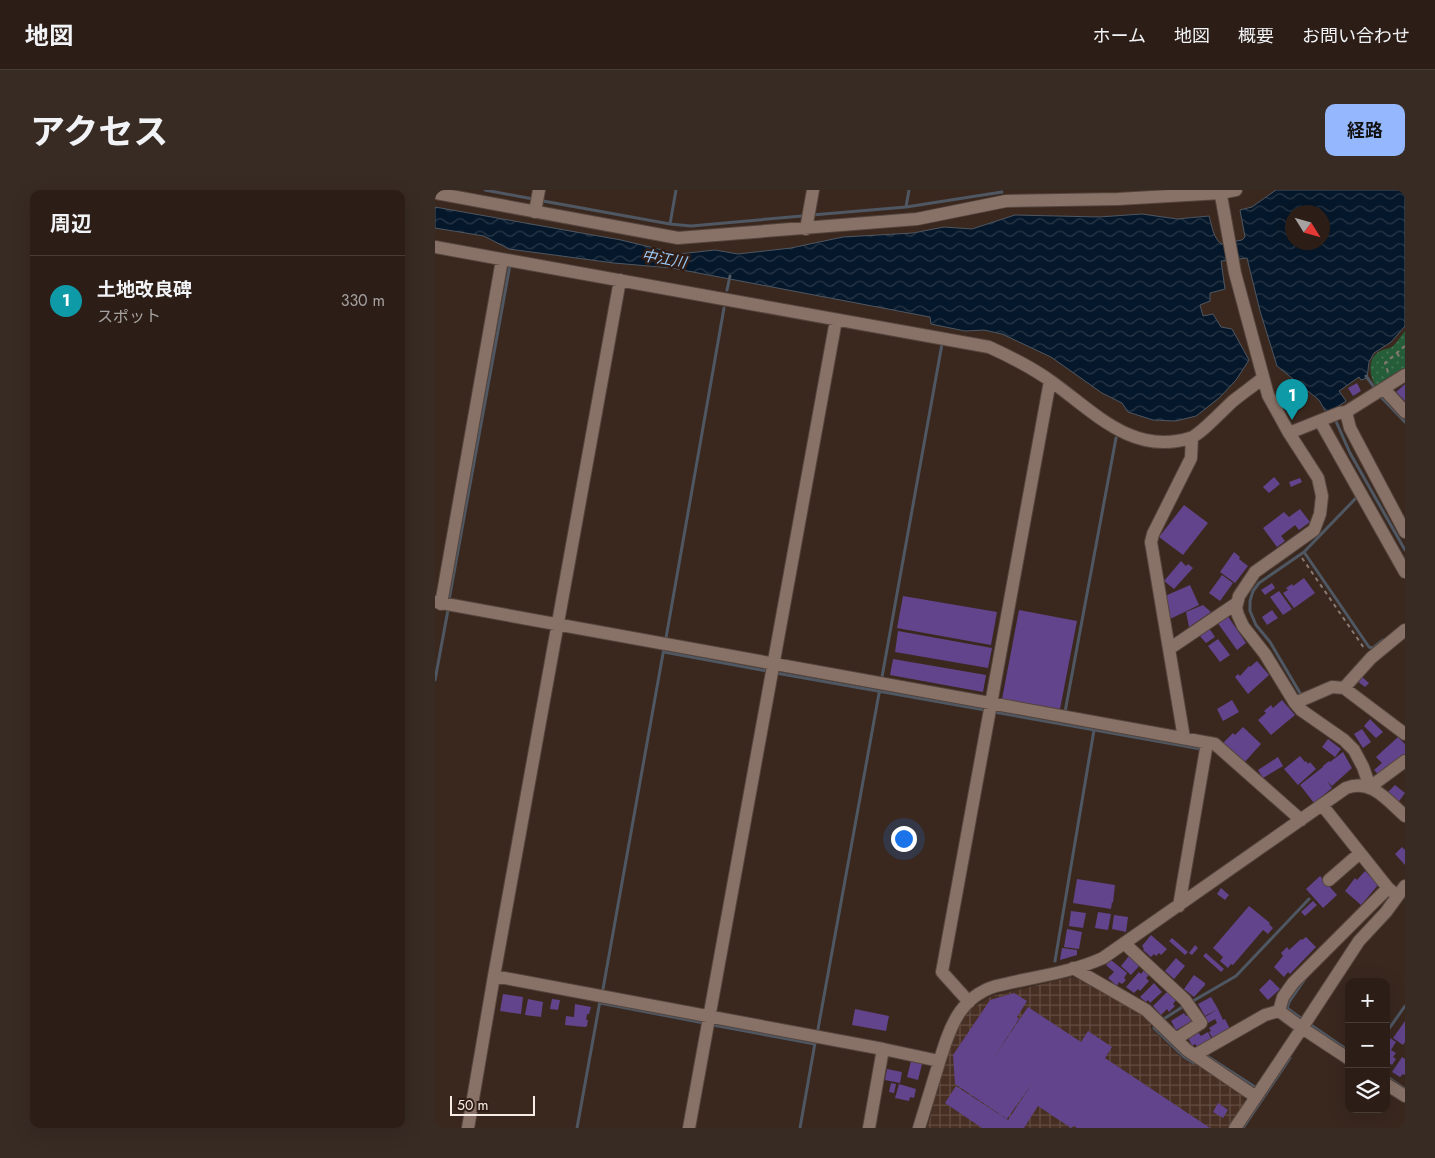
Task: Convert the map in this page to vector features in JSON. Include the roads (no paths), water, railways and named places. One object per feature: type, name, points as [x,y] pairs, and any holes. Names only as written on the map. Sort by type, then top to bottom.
[{"type":"street","points":[[535,212],[539,190]]},
{"type":"street","points":[[806,229],[813,190]]},
{"type":"street","points":[[435,193],[678,238],[917,219],[1007,196],[1221,192],[1236,190]]},
{"type":"street","points":[[1221,192],[1235,274],[1268,394],[1289,433],[1318,478],[1322,496],[1320,514],[1314,530],[1255,572],[1243,588],[1237,603],[1237,615],[1243,626],[1265,654],[1295,703],[1301,710],[1344,740],[1354,750],[1370,786],[1405,816]]},
{"type":"street","points":[[435,247],[989,347],[1012,357],[1050,381],[1112,427],[1126,435],[1141,440],[1165,442],[1192,438],[1263,378]]},
{"type":"street","points":[[502,260],[438,603],[1215,744],[1301,820]]},
{"type":"street","points":[[468,1128],[620,280]]},
{"type":"street","points":[[689,1128],[836,320]]},
{"type":"street","points":[[1289,433],[1343,413],[1405,375]]},
{"type":"street","points":[[969,1002],[942,972],[1050,381]]},
{"type":"street","points":[[1388,387],[1405,412]]},
{"type":"street","points":[[1343,413],[1405,532]]},
{"type":"street","points":[[1322,420],[1405,572]]},
{"type":"street","points":[[1184,738],[1151,542],[1153,534],[1191,458],[1192,438]]},
{"type":"street","points":[[1169,649],[1237,603]]},
{"type":"street","points":[[1344,688],[1371,658],[1405,630]]},
{"type":"street","points":[[1295,703],[1332,687],[1344,688],[1405,734]]},
{"type":"street","points":[[1179,906],[1207,743]]},
{"type":"street","points":[[919,1128],[952,1023],[969,1002],[994,987],[1086,965],[1103,958],[1346,788],[1354,785],[1370,786],[1405,761]]},
{"type":"street","points":[[1323,805],[1360,853],[1397,890]]},
{"type":"street","points":[[1329,880],[1360,853]]},
{"type":"street","points":[[1279,1011],[1283,997],[1293,983],[1397,890]]},
{"type":"street","points":[[1235,1128],[1359,942],[1386,912],[1397,890]]},
{"type":"street","points":[[1125,944],[1185,1000],[1201,1024],[1176,1039]]},
{"type":"street","points":[[1073,968],[1146,1010],[1195,1055],[1256,1097]]},
{"type":"street","points":[[494,976],[939,1061]]},
{"type":"street","points":[[1195,1055],[1265,1014],[1279,1011],[1345,1056]]},
{"type":"street","points":[[869,1128],[883,1049]]},
{"type":"street","points":[[1390,1087],[1405,1096]]},
{"type":"water","name":"中江川","points":[[1276,190],[1405,190],[1405,326],[1391,342],[1374,353],[1369,362],[1367,378],[1361,380],[1359,377],[1339,391],[1346,401],[1327,414],[1319,400],[1277,366],[1260,311],[1247,258],[1221,261],[1225,289],[1210,293],[1210,301],[1200,305],[1203,316],[1213,314],[1221,327],[1232,329],[1249,360],[1236,380],[1219,398],[1196,416],[1176,421],[1153,420],[1128,412],[1122,403],[1102,393],[1051,357],[1002,334],[984,330],[965,331],[931,324],[930,317],[672,268],[614,263],[509,249],[484,236],[435,228],[435,207],[621,240],[679,254],[715,250],[738,254],[791,248],[843,237],[913,233],[944,227],[972,229],[1015,215],[1099,217],[1142,214],[1177,219],[1209,216],[1214,235],[1221,244],[1242,240],[1245,237],[1240,210],[1252,207]]},
{"type":"waterway","points":[[485,190],[533,199]]},
{"type":"waterway","points":[[670,224],[676,190]]},
{"type":"waterway","points":[[906,207],[909,190]]},
{"type":"waterway","points":[[812,215],[906,207],[1002,192]]},
{"type":"waterway","points":[[543,201],[670,224],[691,226],[802,216]]},
{"type":"waterway","points":[[449,600],[510,265]]},
{"type":"waterway","points":[[727,290],[730,276]]},
{"type":"waterway","points":[[666,638],[724,308]]},
{"type":"waterway","points":[[882,677],[942,344]]},
{"type":"waterway","points":[[1366,376],[1374,387]]},
{"type":"waterway","points":[[1382,398],[1405,422]]},
{"type":"waterway","points":[[1335,419],[1350,453],[1405,550]]},
{"type":"waterway","points":[[1065,712],[1116,438]]},
{"type":"waterway","points":[[1300,693],[1270,642],[1256,625],[1250,611],[1250,601],[1253,591],[1259,583],[1304,552],[1357,497]]},
{"type":"waterway","points":[[1304,552],[1369,647],[1373,648],[1383,640]]},
{"type":"waterway","points":[[435,680],[448,610]]},
{"type":"waterway","points":[[603,989],[664,648]]},
{"type":"waterway","points":[[664,652],[767,671]]},
{"type":"waterway","points":[[776,673],[985,710]]},
{"type":"waterway","points":[[818,1029],[880,688]]},
{"type":"waterway","points":[[994,712],[1201,749]]},
{"type":"waterway","points":[[1055,961],[1094,730]]},
{"type":"waterway","points":[[1193,1001],[1236,976],[1309,899]]},
{"type":"waterway","points":[[1302,1019],[1287,1008],[1305,979]]},
{"type":"waterway","points":[[577,1128],[600,1001]]},
{"type":"waterway","points":[[600,1003],[704,1023]]},
{"type":"waterway","points":[[1162,1020],[1184,1006]]},
{"type":"waterway","points":[[1390,1027],[1405,1006]]},
{"type":"waterway","points":[[713,1025],[815,1044]]},
{"type":"waterway","points":[[1309,1028],[1311,1025],[1345,1048]]},
{"type":"waterway","points":[[1154,1028],[1184,1057],[1194,1063]]},
{"type":"waterway","points":[[800,1128],[815,1043]]},
{"type":"waterway","points":[[1205,1056],[1255,1087]]},
{"type":"waterway","points":[[1243,1128],[1290,1058]]},
{"type":"waterway","points":[[1390,1079],[1405,1089]]},
{"type":"place","name":"土地改良碑","points":[[1292,420]]}]
